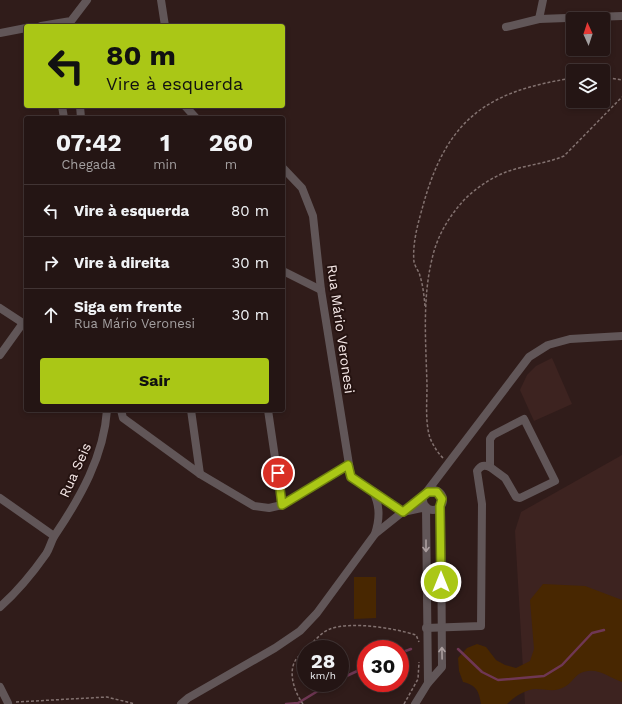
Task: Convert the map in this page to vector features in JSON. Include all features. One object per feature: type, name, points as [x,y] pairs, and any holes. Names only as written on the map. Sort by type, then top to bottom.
[{"type":"street","points":[[71,23],[87,0]]},
{"type":"street","points":[[161,0],[165,24]]},
{"type":"street","points":[[539,19],[542,0]]},
{"type":"street","points":[[506,27],[539,19],[622,16]]},
{"type":"street","points":[[0,33],[24,28]]},
{"type":"street","points":[[187,108],[194,116]]},
{"type":"street","name":"Rua Mário Veronesi","points":[[285,170],[302,188],[313,216],[321,290],[351,477],[403,512]]},
{"type":"street","points":[[285,272],[321,290]]},
{"type":"street","points":[[0,308],[24,324],[0,355]]},
{"type":"street","points":[[182,704],[188,698],[275,648],[300,631],[317,613],[375,534],[425,494],[528,357],[548,345],[570,340],[622,336]]},
{"type":"street","name":"Rua Seis","points":[[0,607],[16,593],[30,576],[47,552],[54,536],[63,525],[94,464],[103,434],[107,412]]},
{"type":"street","points":[[122,412],[123,418],[200,474],[254,506],[268,508],[282,505],[348,465]]},
{"type":"street","points":[[191,412],[200,474]]},
{"type":"street","points":[[268,412],[282,505]]},
{"type":"street","points":[[426,628],[481,626],[482,504],[477,471],[480,467],[484,465],[490,467],[505,478],[516,497],[520,498],[555,481],[524,419],[491,437],[490,467]]},
{"type":"street","points":[[415,704],[428,683],[442,667],[441,473]]},
{"type":"street","points":[[425,494],[434,490],[440,494]]},
{"type":"street","points":[[373,491],[379,510],[379,521],[375,534]]},
{"type":"street","points":[[425,494],[423,502],[426,508],[426,628],[428,683]]},
{"type":"street","points":[[0,498],[54,536]]},
{"type":"street","points":[[403,512],[426,508],[436,509],[440,506]]},
{"type":"street","points":[[0,687],[8,703]]},
{"type":"path","points":[[610,77],[622,80]]},
{"type":"path","points":[[426,309],[420,276],[414,263],[415,243],[428,190],[440,161],[455,133],[474,113],[493,101],[523,89],[566,80]]},
{"type":"path","points":[[448,464],[437,452],[430,436],[428,414],[426,309],[432,258],[440,235],[450,216],[466,198],[484,183],[506,172],[552,161],[564,156],[622,97]]},
{"type":"path","points":[[316,640],[329,629],[369,626],[396,629],[416,634],[419,642],[419,649]]},
{"type":"path","points":[[404,704],[418,679],[420,656]]},
{"type":"path","points":[[297,658],[294,661],[292,679],[296,694],[302,704]]},
{"type":"path","points":[[8,703],[107,697],[135,704]]},
{"type":"shaded area","points":[[552,358],[572,404],[534,421],[520,390],[527,375],[536,366]]},
{"type":"shaded area","points":[[622,455],[622,704],[525,704],[515,531],[521,512]]},
{"type":"shaded area","points":[[354,577],[376,577],[376,618],[354,619]]},
{"type":"shaded area","points":[[543,584],[585,586],[622,600],[622,682],[596,671],[588,671],[581,673],[562,688],[551,690],[528,690],[507,704],[481,704],[476,689],[463,682],[459,671],[458,658],[467,648],[477,644],[486,647],[496,660],[505,665],[516,668],[530,661],[534,649],[530,600]]},
{"type":"waterway","points":[[458,649],[482,672],[498,680],[544,676],[562,665],[592,633],[604,630]]},
{"type":"waterway","points":[[349,675],[357,671]]},
{"type":"waterway","points":[[286,704],[298,703],[316,692]]},
{"type":"route","points":[[278,473],[282,505],[348,465],[351,477],[403,512],[428,492],[434,490],[440,494],[442,496],[442,503],[440,506],[441,582]]}]
